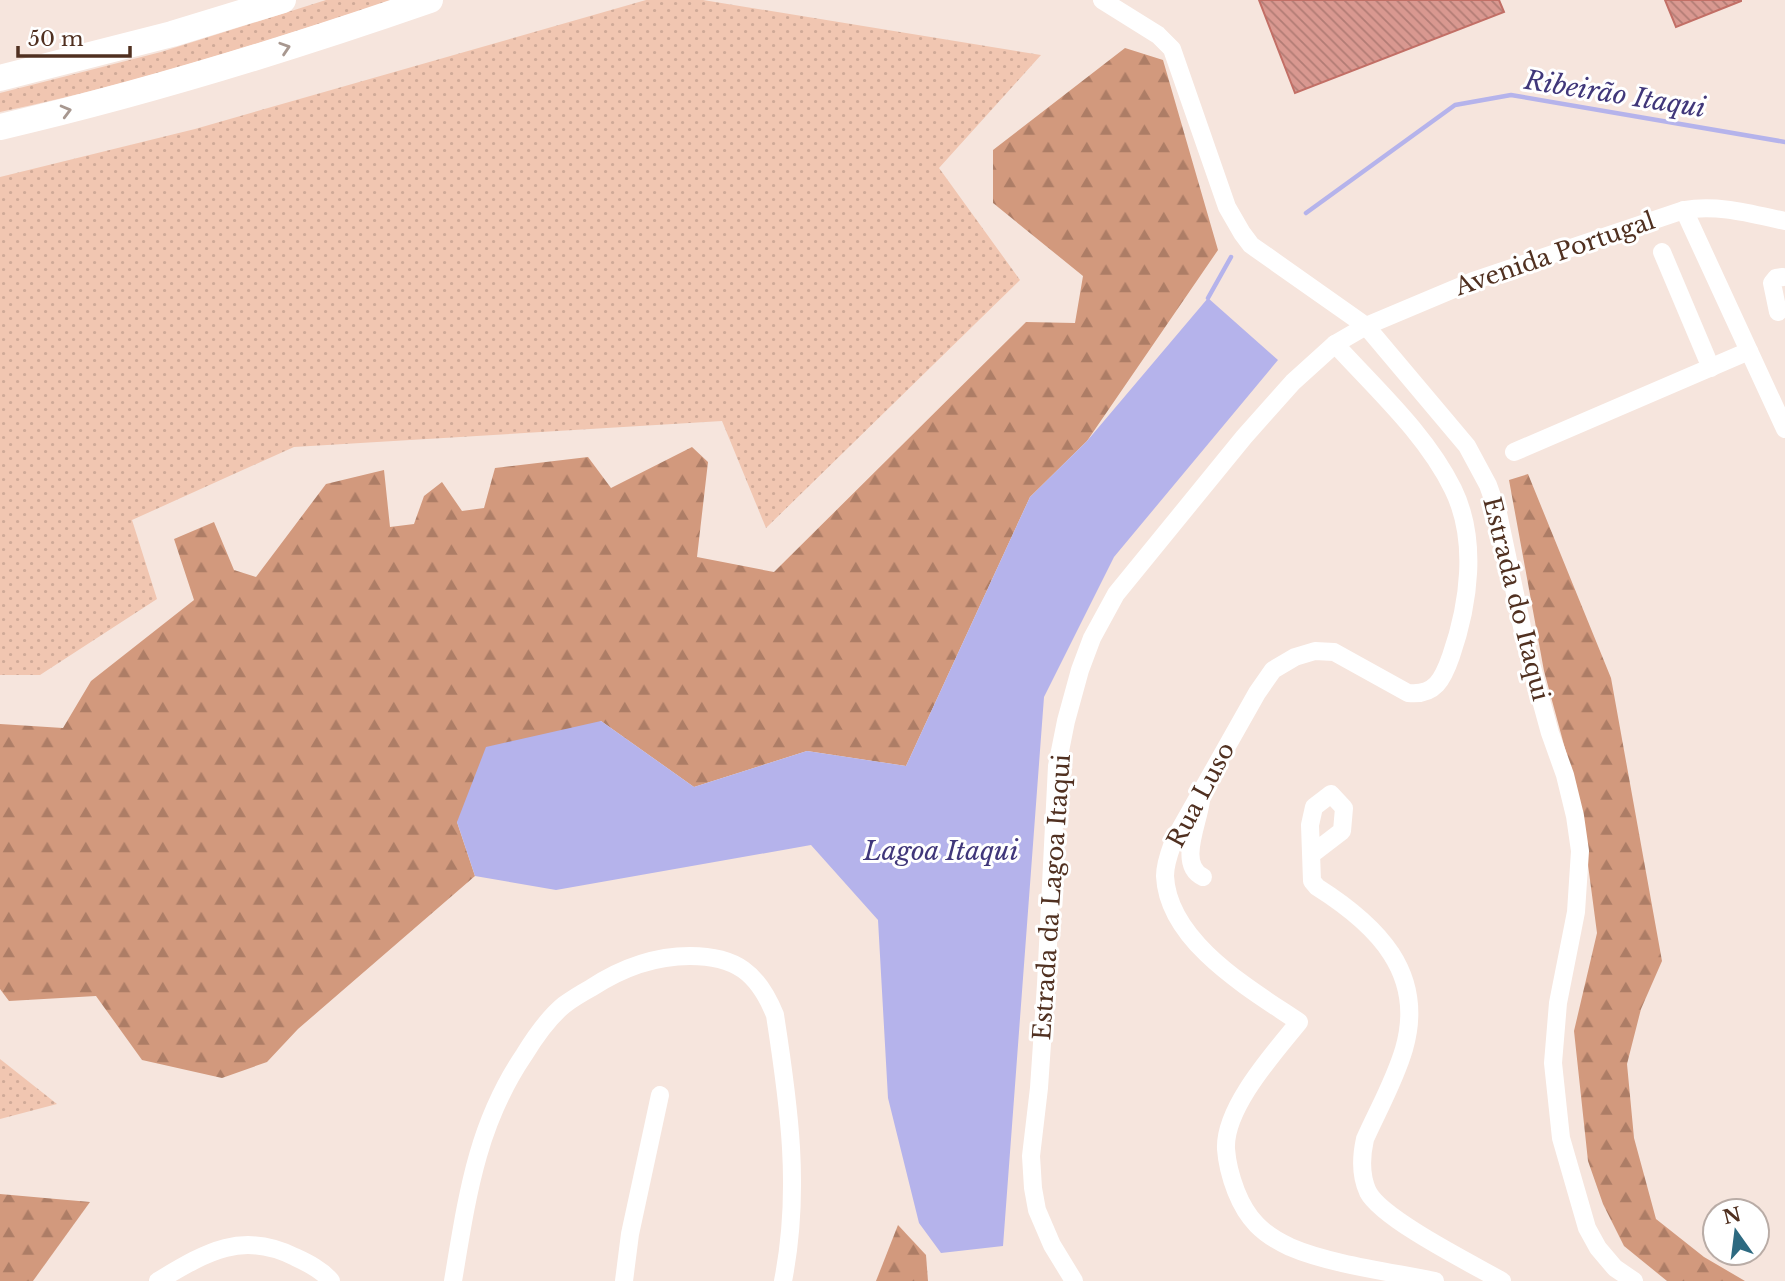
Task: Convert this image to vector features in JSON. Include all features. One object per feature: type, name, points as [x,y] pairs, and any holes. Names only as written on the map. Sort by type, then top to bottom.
[{"type":"highway","points":[[0,78],[145,41],[283,0]]},
{"type":"highway","points":[[0,127],[247,60],[430,0]]},
{"type":"street","name":"Estrada do Itaqui","points":[[1102,0],[1158,35],[1176,55],[1227,208],[1251,245],[1366,326],[1466,446],[1488,485],[1498,513],[1526,646],[1550,733],[1565,775],[1580,851],[1576,912],[1558,1003],[1553,1063],[1561,1138],[1587,1228],[1598,1248],[1615,1268],[1634,1281]]},
{"type":"street","name":"Avenida Portugal","points":[[1335,344],[1366,326],[1473,281],[1684,210],[1707,207],[1729,209],[1785,220]]},
{"type":"street","points":[[1684,210],[1749,351],[1780,405],[1785,429]]},
{"type":"street","points":[[1662,252],[1711,368]]},
{"type":"street","points":[[1778,312],[1772,283],[1776,278],[1783,277]]},
{"type":"street","name":"Rua Luso","points":[[1335,344],[1416,433],[1454,491],[1463,520],[1469,557],[1453,651],[1438,683],[1430,691],[1420,695],[1408,693],[1334,652],[1315,651],[1295,657],[1273,670],[1257,693],[1174,839],[1165,873],[1171,905],[1197,944],[1222,968],[1299,1022],[1255,1078],[1239,1103],[1229,1130],[1226,1148],[1232,1178],[1240,1201],[1251,1220],[1272,1238],[1292,1248],[1435,1281]]},
{"type":"street","name":"Estrada da Lagoa Itaqui","points":[[1074,1281],[1052,1245],[1037,1210],[1031,1156],[1046,984],[1057,766],[1066,721],[1091,638],[1116,594],[1244,437],[1293,382],[1335,344]]},
{"type":"street","points":[[1514,452],[1749,351]]},
{"type":"street","points":[[1203,786],[1200,815],[1189,855],[1192,869],[1203,877]]},
{"type":"street","points":[[1312,854],[1312,881],[1364,923],[1389,948],[1405,979],[1409,997],[1409,1022],[1404,1050],[1365,1139],[1362,1152],[1363,1179],[1369,1193],[1397,1219],[1502,1281]]},
{"type":"street","points":[[453,1281],[486,1125],[505,1083],[540,1029],[564,1005],[607,977],[653,960],[681,956],[723,958],[739,966],[760,986],[775,1015],[791,1127],[792,1153],[793,1206],[783,1281]]},
{"type":"street","points":[[624,1281],[660,1095]]},
{"type":"street","points":[[158,1281],[210,1252],[253,1244],[266,1245],[285,1252],[309,1264],[331,1281]]},
{"type":"shaded area","points":[[326,0],[393,0],[149,76],[0,112],[0,93],[161,52]]},
{"type":"shaded area","points":[[646,0],[703,0],[1041,55],[939,168],[1020,280],[766,528],[722,421],[294,447],[132,520],[157,599],[40,675],[0,675],[0,177],[195,129]]},
{"type":"shaded area","points":[[0,1059],[57,1104],[0,1119]]},
{"type":"green space","points":[[1125,48],[1163,60],[1218,250],[1087,441],[1030,497],[906,766],[807,751],[694,787],[601,721],[457,822],[475,876],[298,1029],[267,1062],[222,1078],[142,1060],[96,996],[9,1001],[0,989],[0,724],[63,728],[91,681],[194,600],[174,539],[214,522],[234,570],[256,577],[326,484],[384,470],[390,527],[414,524],[424,496],[442,482],[462,511],[484,508],[495,468],[588,457],[611,488],[692,447],[708,462],[697,557],[774,572],[1026,322],[1075,323],[1083,276],[993,203],[993,150]]},
{"type":"green space","points":[[1528,474],[1611,678],[1662,961],[1641,1009],[1627,1064],[1634,1138],[1656,1219],[1701,1255],[1701,1267],[1721,1267],[1745,1281],[1667,1281],[1624,1246],[1603,1204],[1588,1161],[1574,1031],[1597,933],[1580,804],[1544,671],[1509,480]]},
{"type":"green space","points":[[0,1194],[90,1202],[33,1281],[0,1281]]},
{"type":"green space","points":[[898,1225],[926,1255],[928,1281],[876,1281]]},
{"type":"water","name":"Lagoa Itaqui","points":[[1208,298],[1278,360],[1114,557],[1044,697],[1003,1246],[941,1253],[919,1223],[888,1098],[878,920],[811,845],[556,890],[475,876],[457,822],[486,747],[601,721],[694,787],[807,751],[906,766],[1030,497],[1087,441]]},
{"type":"building","points":[[1259,0],[1499,0],[1504,12],[1295,93]]},
{"type":"building","points":[[1665,0],[1741,0],[1741,1],[1676,27]]},
{"type":"waterway","name":"Ribeirão Itaqui","points":[[1306,213],[1455,105],[1511,95],[1785,142]]},
{"type":"waterway","name":"Ribeirão Itaqui","points":[[1208,298],[1231,257]]}]
